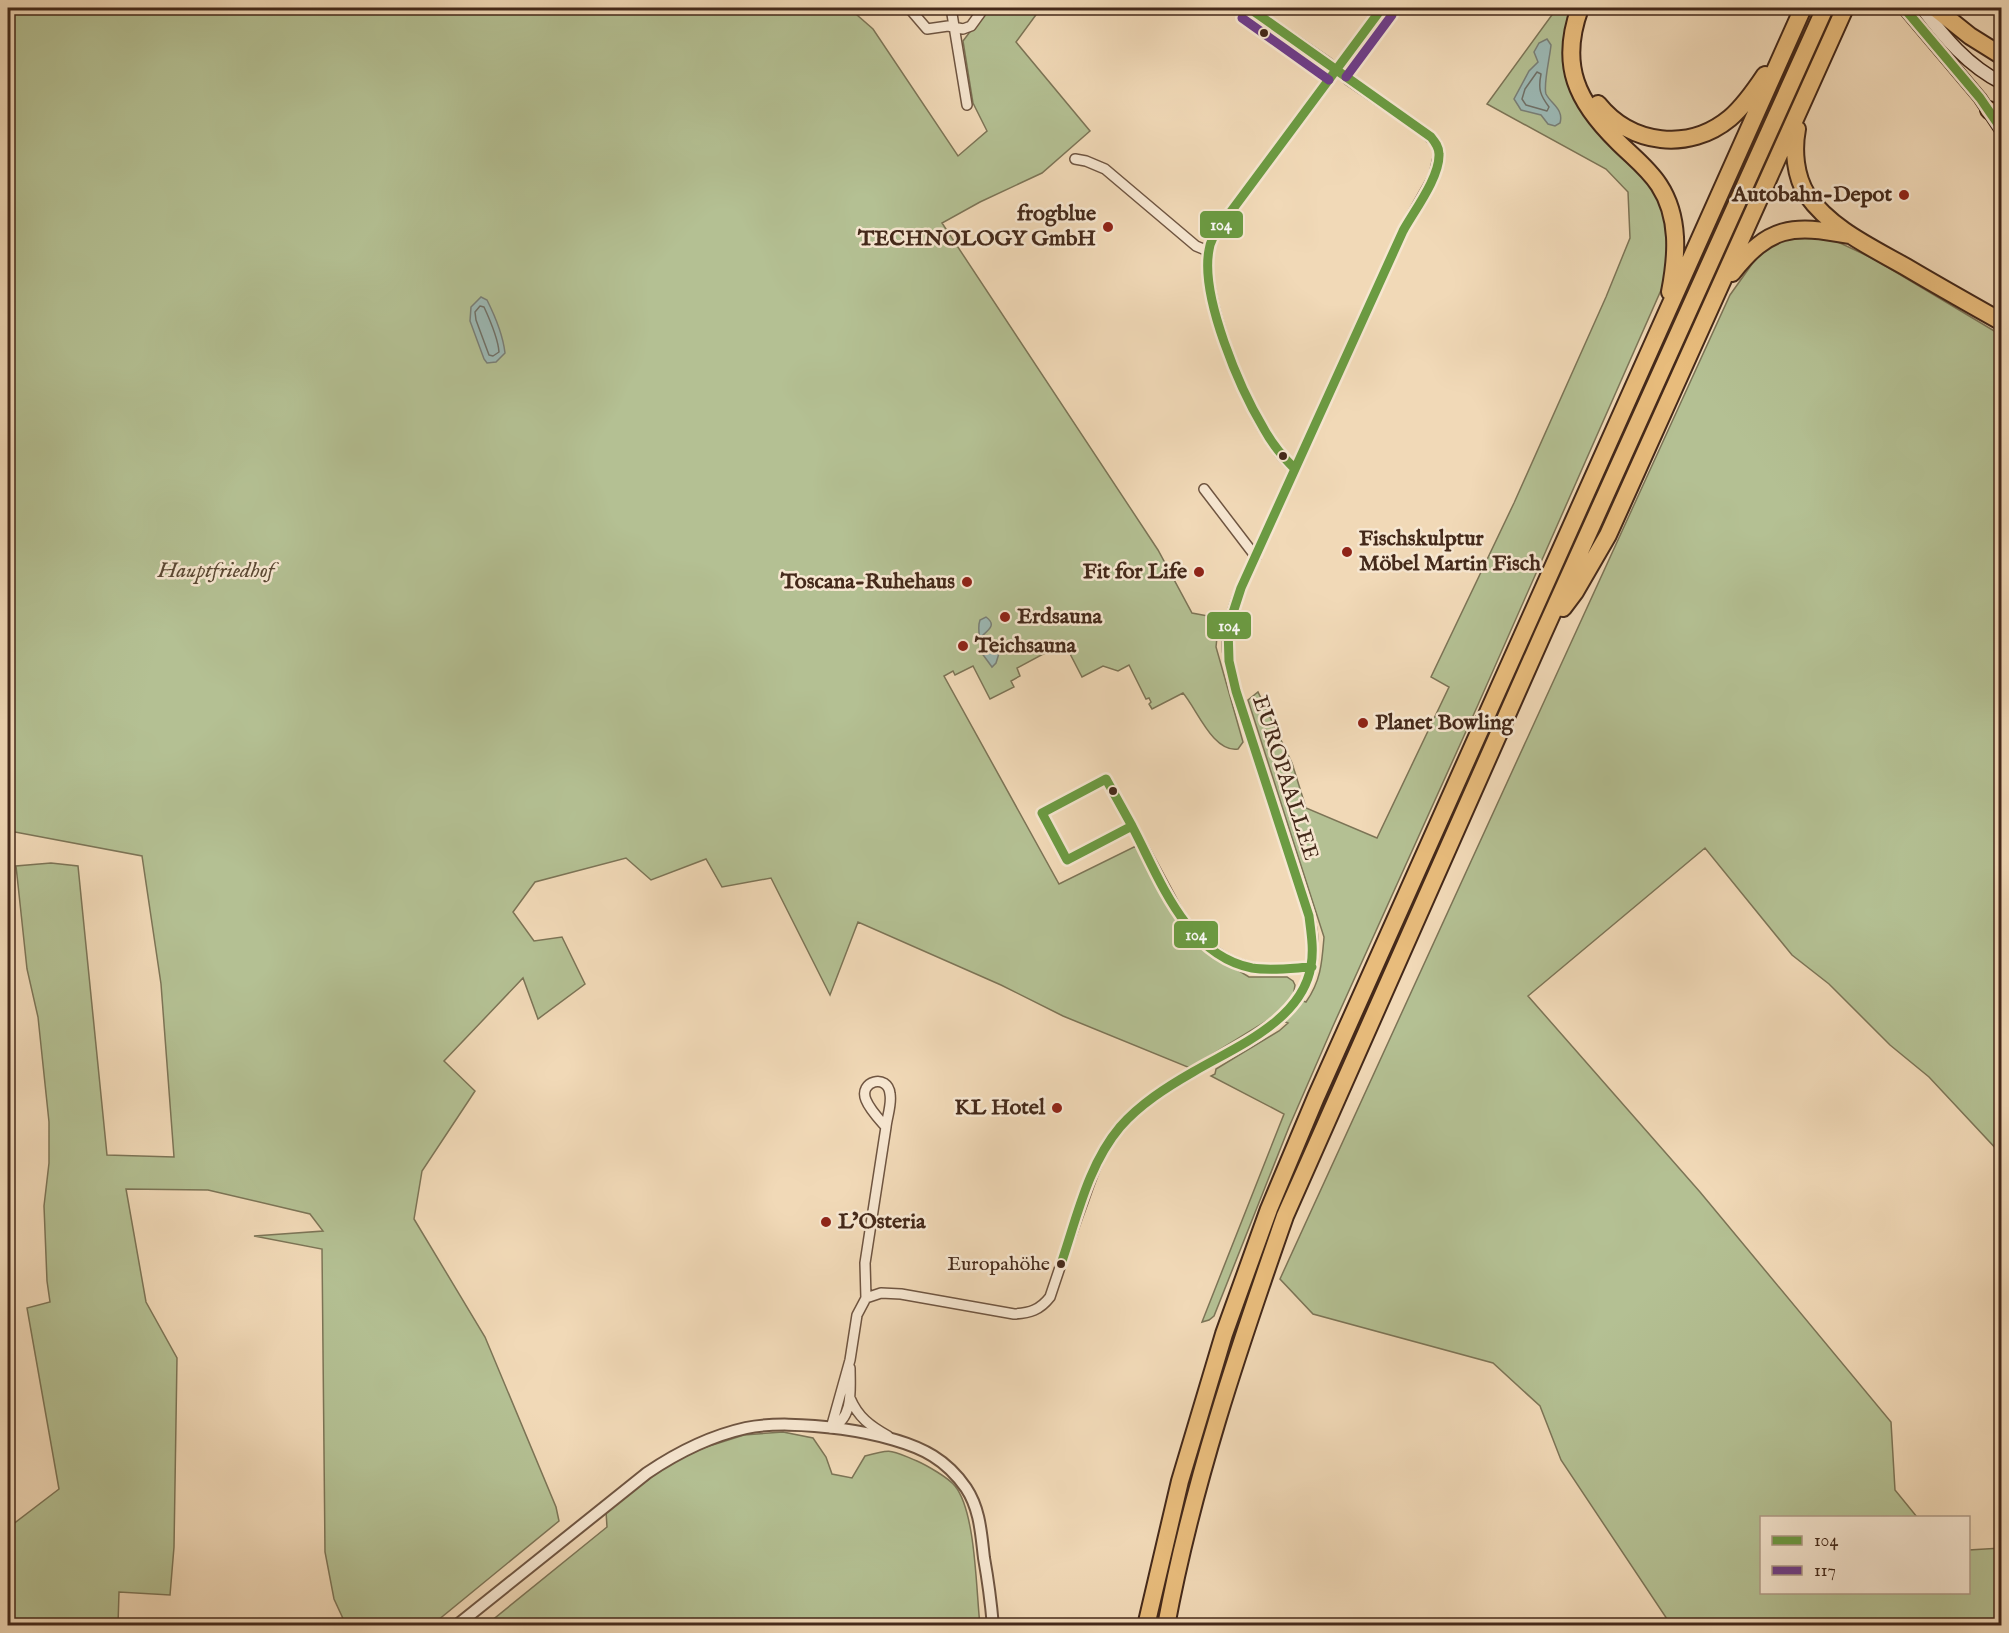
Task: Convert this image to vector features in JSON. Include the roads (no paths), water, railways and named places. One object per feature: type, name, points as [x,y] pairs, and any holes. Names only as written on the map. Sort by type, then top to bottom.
[{"type":"highway","points":[[1580,8],[1573,36],[1571,61],[1582,99],[1595,118],[1646,168],[1660,187],[1671,215],[1676,241],[1675,265],[1662,326]]},
{"type":"highway","points":[[1590,8],[1580,43],[1580,61],[1586,85],[1592,97],[1608,116],[1621,126],[1658,140],[1687,139],[1701,135],[1731,117],[1744,104],[1788,42]]},
{"type":"highway","points":[[1146,1623],[1180,1481],[1224,1334],[1269,1209],[1316,1097],[1803,8]]},
{"type":"highway","points":[[1166,1626],[1174,1582],[1216,1424],[1250,1315],[1285,1216],[1542,636],[1825,8]]},
{"type":"highway","points":[[1542,636],[1575,592],[1608,535],[1845,8]]},
{"type":"highway","points":[[1935,8],[1970,36],[2001,56]]},
{"type":"highway","points":[[1801,107],[1795,148],[1797,169],[1802,185],[1819,208],[1851,235],[2001,322]]},
{"type":"highway","points":[[1717,292],[1745,257],[1759,244],[1783,231],[1803,228],[1851,235]]},
{"type":"main road","points":[[1904,8],[1995,114],[2001,131]]},
{"type":"main road","points":[[1922,8],[1954,48],[1968,61],[2001,83]]},
{"type":"street","points":[[909,8],[927,29],[948,26],[963,29],[971,26],[984,8]]},
{"type":"street","points":[[951,8],[967,105]]},
{"type":"street","name":"EUROPAALLEE","points":[[866,1298],[881,1293],[901,1294],[1014,1314],[1032,1312],[1044,1305],[1050,1298],[1096,1166],[1110,1139],[1136,1110],[1168,1087],[1254,1037],[1280,1019],[1293,1006],[1312,967],[1314,942],[1309,915],[1227,659],[1229,617],[1403,231],[1434,176],[1439,154],[1436,143],[1431,137],[1249,8]]},
{"type":"street","points":[[1295,470],[1276,452],[1254,413],[1228,355],[1212,292],[1207,265],[1208,251],[1212,239],[1232,210],[1382,8]]},
{"type":"street","points":[[1075,159],[1105,169],[1196,246],[1208,251]]},
{"type":"street","points":[[1203,489],[1256,556]]},
{"type":"street","points":[[1131,826],[1178,912],[1187,925],[1208,946],[1249,967],[1261,969],[1312,967]]},
{"type":"street","points":[[831,1428],[850,1360],[857,1315],[866,1298],[865,1263],[891,1096],[889,1087],[882,1082],[875,1081],[868,1084],[865,1098],[886,1127]]},
{"type":"street","points":[[831,1428],[839,1424],[846,1416],[850,1360]]},
{"type":"street","points":[[849,1395],[864,1420],[898,1442]]},
{"type":"street","points":[[456,1626],[647,1473],[677,1453],[733,1431],[760,1426],[801,1424],[898,1442],[933,1456],[956,1475],[976,1508],[981,1526],[993,1626]]},
{"type":"water","points":[[1547,39],[1551,45],[1545,90],[1559,110],[1561,118],[1560,123],[1555,126],[1548,124],[1541,115],[1521,110],[1514,99],[1529,71],[1538,62],[1534,52],[1539,43]]},
{"type":"water","points":[[481,297],[487,300],[502,339],[505,353],[496,362],[487,363],[484,359],[470,321],[471,307]]},
{"type":"water","points":[[986,617],[991,624],[990,629],[983,635],[984,643],[987,645],[998,643],[1001,647],[996,663],[992,667],[981,652],[979,624],[980,620]]},
{"type":"place","name":"Autobahn-Depot","points":[[1904,195]]},
{"type":"place","name":"frogblue TECHNOLOGY GmbH","points":[[1108,227]]},
{"type":"place","name":"Fischskulptur Möbel Martin Fisch","points":[[1347,552]]},
{"type":"place","name":"Fit for Life","points":[[1199,572]]},
{"type":"place","name":"Toscana-Ruhehaus","points":[[967,582]]},
{"type":"place","name":"Erdsauna","points":[[1005,617]]},
{"type":"place","name":"Teichsauna","points":[[963,646]]},
{"type":"place","name":"Planet Bowling","points":[[1363,723]]},
{"type":"place","name":"KL Hotel","points":[[1057,1108]]},
{"type":"place","name":"L’Osteria","points":[[826,1222]]},
{"type":"place","name":"Europahöhe","points":[[1061,1264]]},
{"type":"park label","name":"Hauptfriedhof","points":[[216,571]]}]
